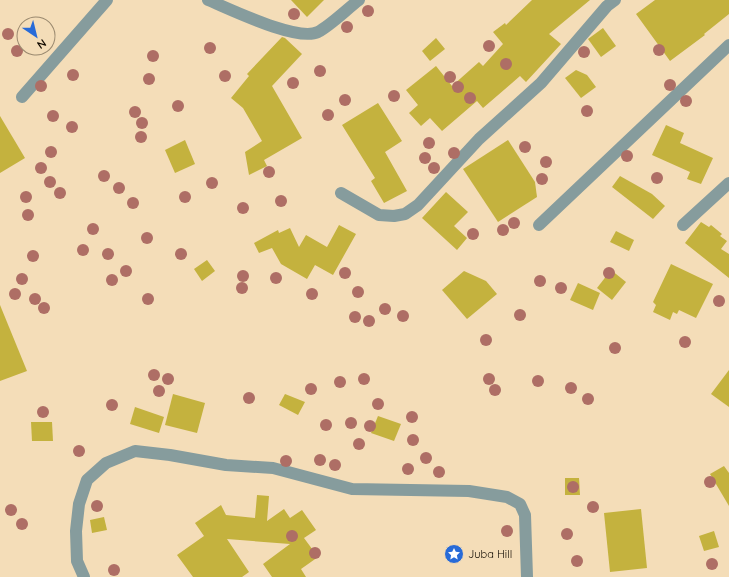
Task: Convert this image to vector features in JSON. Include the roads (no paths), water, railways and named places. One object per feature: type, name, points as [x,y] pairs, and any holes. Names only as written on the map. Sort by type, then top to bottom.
[{"type":"street","points":[[22,97],[107,0]]},
{"type":"street","points":[[208,0],[289,32],[306,35],[318,32],[359,0]]},
{"type":"street","points":[[341,193],[379,215],[394,216],[405,214],[418,205],[479,139],[541,82],[607,6],[616,0]]},
{"type":"street","points":[[538,225],[729,45]]},
{"type":"street","points":[[682,225],[729,183]]},
{"type":"street","points":[[84,577],[77,561],[76,531],[79,504],[87,480],[106,463],[135,451],[170,455],[226,466],[273,468],[352,489],[469,491],[507,497],[520,504],[525,514],[527,577]]},
{"type":"place","name":"Juba Hill","points":[[454,554]]}]
